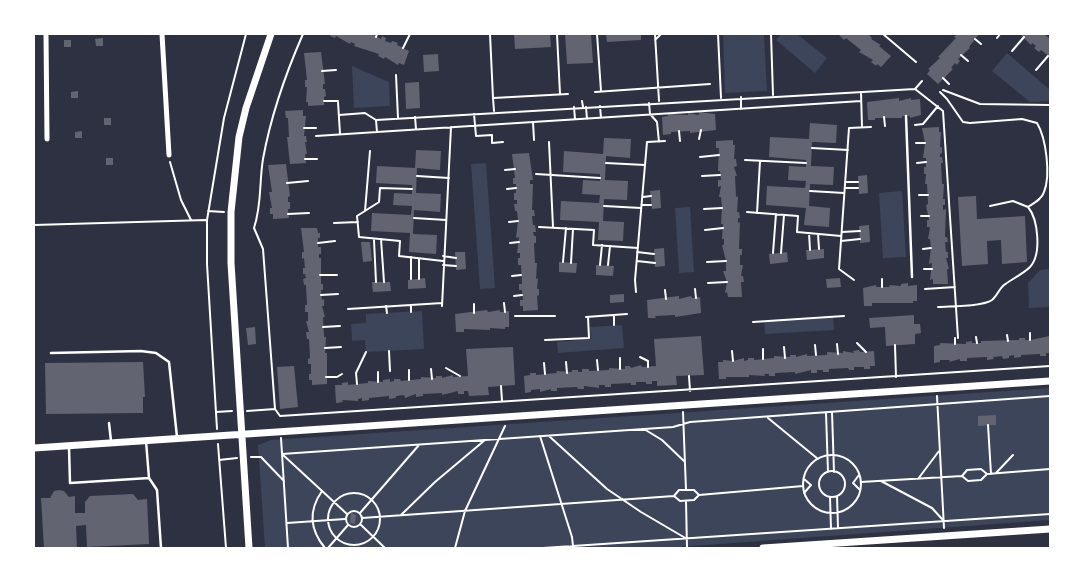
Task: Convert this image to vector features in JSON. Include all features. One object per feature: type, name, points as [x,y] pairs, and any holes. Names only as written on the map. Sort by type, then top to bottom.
[{"type":"street","points":[[46,34],[47,139]]},
{"type":"street","points":[[162,34],[169,155]]},
{"type":"street","points":[[248,548],[231,263],[231,212],[239,137],[246,108],[271,34]]},
{"type":"street","points":[[34,448],[1050,381]]},
{"type":"street","points":[[763,548],[1050,529]]},
{"type":"lane","points":[[906,116],[912,277]]},
{"type":"lane","points":[[52,353],[142,351],[156,353],[169,362],[177,438]]},
{"type":"lane","points":[[109,423],[111,443]]},
{"type":"lane","points":[[146,440],[149,478],[157,490],[161,548]]},
{"type":"lane","points":[[69,445],[70,482],[149,478]]},
{"type":"path","points":[[226,548],[207,264],[207,220],[224,118],[246,34]]},
{"type":"path","points":[[288,548],[280,416],[275,409],[263,248],[254,228],[260,210],[263,158],[274,109],[280,89],[303,34]]},
{"type":"path","points":[[403,48],[410,34]]},
{"type":"path","points":[[490,34],[494,112]]},
{"type":"path","points":[[557,34],[560,94]]},
{"type":"path","points":[[598,34],[601,91]]},
{"type":"path","points":[[655,34],[659,102]]},
{"type":"path","points":[[655,40],[661,34]]},
{"type":"path","points":[[718,34],[721,98]]},
{"type":"path","points":[[770,34],[773,95]]},
{"type":"path","points":[[883,34],[916,62]]},
{"type":"path","points":[[996,38],[1000,34]]},
{"type":"path","points":[[1012,51],[1024,37]]},
{"type":"path","points":[[975,39],[982,44]]},
{"type":"path","points":[[962,55],[968,61]]},
{"type":"path","points":[[1036,70],[1048,56]]},
{"type":"path","points":[[322,71],[336,70]]},
{"type":"path","points":[[396,76],[398,118]]},
{"type":"path","points":[[943,78],[949,84]]},
{"type":"path","points":[[339,115],[365,113],[376,120],[721,98],[861,92],[915,88],[922,81]]},
{"type":"path","points":[[596,92],[710,84]]},
{"type":"path","points":[[915,88],[943,111],[956,306],[955,344]]},
{"type":"path","points":[[943,90],[980,104],[1050,105]]},
{"type":"path","points":[[861,92],[862,127]]},
{"type":"path","points":[[940,92],[963,122],[1022,119],[1037,123],[1044,139],[1046,182],[1044,193],[1038,201],[1028,207]]},
{"type":"path","points":[[493,98],[568,94]]},
{"type":"path","points":[[741,97],[742,109]]},
{"type":"path","points":[[324,101],[338,102],[340,134]]},
{"type":"path","points":[[582,101],[582,107]]},
{"type":"path","points":[[316,136],[861,101]]},
{"type":"path","points":[[649,103],[650,114],[657,122],[659,142]]},
{"type":"path","points":[[600,106],[601,118]]},
{"type":"path","points":[[915,125],[923,124],[938,106]]},
{"type":"path","points":[[574,107],[575,119]]},
{"type":"path","points":[[586,107],[587,118]]},
{"type":"path","points":[[474,114],[476,136],[492,135],[492,143],[504,142]]},
{"type":"path","points":[[415,117],[416,129]]},
{"type":"path","points":[[884,117],[885,126]]},
{"type":"path","points":[[376,120],[377,132]]},
{"type":"path","points":[[533,122],[534,140]]},
{"type":"path","points":[[348,308],[442,305],[451,127]]},
{"type":"path","points":[[854,280],[839,269],[849,128],[870,127]]},
{"type":"path","points":[[304,128],[316,128]]},
{"type":"path","points":[[699,139],[701,130]]},
{"type":"path","points":[[680,132],[680,140]]},
{"type":"path","points":[[636,292],[636,261],[647,142],[665,141]]},
{"type":"path","points":[[549,142],[553,227]]},
{"type":"path","points":[[916,143],[925,143]]},
{"type":"path","points":[[812,148],[848,150]]},
{"type":"path","points":[[364,211],[370,151]]},
{"type":"path","points":[[169,155],[181,200],[191,220]]},
{"type":"path","points":[[700,157],[719,155]]},
{"type":"path","points":[[305,159],[317,159]]},
{"type":"path","points":[[744,160],[806,164]]},
{"type":"path","points":[[758,213],[760,161]]},
{"type":"path","points":[[917,163],[926,162]]},
{"type":"path","points":[[606,163],[645,165]]},
{"type":"path","points":[[505,170],[515,169]]},
{"type":"path","points":[[536,174],[600,178]]},
{"type":"path","points":[[702,176],[720,175]]},
{"type":"path","points":[[417,176],[449,178]]},
{"type":"path","points":[[287,183],[308,182]]},
{"type":"path","points":[[845,182],[858,182]]},
{"type":"path","points":[[412,189],[380,188],[380,202],[358,216],[359,238],[400,241],[400,256],[443,261]]},
{"type":"path","points":[[507,189],[516,188]]},
{"type":"path","points":[[845,188],[858,188]]},
{"type":"path","points":[[810,191],[844,193]]},
{"type":"path","points":[[919,195],[928,195]]},
{"type":"path","points":[[642,197],[651,196]]},
{"type":"path","points":[[938,307],[982,304],[992,300],[1002,286],[1030,267],[1035,254],[1036,236],[1034,220],[1028,207],[1013,202],[990,206]]},
{"type":"path","points":[[604,206],[651,205]]},
{"type":"path","points":[[704,209],[722,208]]},
{"type":"path","points":[[208,211],[231,212]]},
{"type":"path","points":[[747,212],[798,216],[797,232],[841,236]]},
{"type":"path","points":[[288,214],[309,213]]},
{"type":"path","points":[[773,253],[776,214]]},
{"type":"path","points":[[781,253],[784,215]]},
{"type":"path","points":[[921,216],[929,216]]},
{"type":"path","points":[[414,218],[446,220]]},
{"type":"path","points":[[34,225],[207,220]]},
{"type":"path","points":[[509,222],[518,221]]},
{"type":"path","points":[[334,223],[358,222]]},
{"type":"path","points":[[539,227],[594,230],[593,245],[638,248]]},
{"type":"path","points":[[563,262],[566,228]]},
{"type":"path","points":[[705,230],[724,228]]},
{"type":"path","points":[[571,263],[573,229]]},
{"type":"path","points":[[842,232],[860,231]]},
{"type":"path","points":[[809,233],[810,250]]},
{"type":"path","points":[[818,234],[819,249]]},
{"type":"path","points":[[374,239],[376,282]]},
{"type":"path","points":[[381,239],[384,282]]},
{"type":"path","points":[[841,241],[860,239]]},
{"type":"path","points":[[318,243],[335,241]]},
{"type":"path","points":[[510,243],[519,242]]},
{"type":"path","points":[[600,265],[602,245]]},
{"type":"path","points":[[608,265],[610,246]]},
{"type":"path","points":[[923,249],[931,248]]},
{"type":"path","points":[[637,252],[654,254]]},
{"type":"path","points":[[444,256],[456,258]]},
{"type":"path","points":[[411,257],[411,279]]},
{"type":"path","points":[[419,258],[419,279]]},
{"type":"path","points":[[636,261],[655,263]]},
{"type":"path","points":[[707,262],[726,261]]},
{"type":"path","points":[[443,265],[456,266]]},
{"type":"path","points":[[924,269],[932,269]]},
{"type":"path","points":[[320,275],[337,275]]},
{"type":"path","points":[[512,276],[521,275]]},
{"type":"path","points":[[882,279],[882,287]]},
{"type":"path","points":[[708,283],[727,282]]},
{"type":"path","points":[[925,289],[955,287]]},
{"type":"path","points":[[696,289],[696,298]]},
{"type":"path","points":[[665,290],[666,299]]},
{"type":"path","points":[[321,295],[338,294]]},
{"type":"path","points":[[514,296],[522,295]]},
{"type":"path","points":[[504,302],[504,312]]},
{"type":"path","points":[[474,304],[474,313]]},
{"type":"path","points":[[411,305],[411,312]]},
{"type":"path","points":[[386,306],[387,313]]},
{"type":"path","points":[[545,340],[589,338],[587,317],[627,314]]},
{"type":"path","points":[[614,315],[614,325]]},
{"type":"path","points":[[515,316],[555,316]]},
{"type":"path","points":[[754,322],[844,316]]},
{"type":"path","points":[[323,327],[340,326]]},
{"type":"path","points":[[1030,333],[1030,340]]},
{"type":"path","points":[[1007,335],[1008,341]]},
{"type":"path","points":[[976,336],[977,343]]},
{"type":"path","points":[[857,343],[866,352]]},
{"type":"path","points":[[838,344],[838,354]]},
{"type":"path","points":[[815,345],[816,355]]},
{"type":"path","points":[[895,345],[896,376]]},
{"type":"path","points":[[324,348],[341,347]]},
{"type":"path","points":[[784,347],[785,358]]},
{"type":"path","points":[[762,349],[763,359]]},
{"type":"path","points":[[389,351],[390,371]]},
{"type":"path","points":[[732,351],[733,361]]},
{"type":"path","points":[[357,384],[356,373],[366,352]]},
{"type":"path","points":[[640,357],[648,361],[648,367]]},
{"type":"path","points":[[620,358],[620,369]]},
{"type":"path","points":[[597,360],[598,370]]},
{"type":"path","points":[[566,362],[567,373]]},
{"type":"path","points":[[544,363],[545,374]]},
{"type":"path","points":[[280,416],[690,391],[1050,366]]},
{"type":"path","points":[[446,368],[460,376]]},
{"type":"path","points":[[431,369],[432,378]]},
{"type":"path","points":[[409,370],[409,380]]},
{"type":"path","points":[[378,372],[378,382]]},
{"type":"path","points":[[326,377],[337,377],[342,374]]},
{"type":"path","points":[[935,374],[944,536]]},
{"type":"path","points":[[689,376],[690,391]]},
{"type":"path","points":[[501,386],[502,402]]},
{"type":"path","points":[[282,454],[644,429],[767,417],[1050,396]]},
{"type":"path","points":[[682,405],[686,490]]},
{"type":"path","points":[[832,412],[834,472]]},
{"type":"path","points":[[826,413],[828,472]]},
{"type":"path","points":[[455,548],[465,511],[510,417]]},
{"type":"path","points":[[767,417],[818,459]]},
{"type":"path","points":[[988,426],[991,474]]},
{"type":"path","points":[[644,429],[662,440],[685,462]]},
{"type":"path","points":[[540,436],[572,537],[573,546]]},
{"type":"path","points":[[549,436],[607,489],[687,539]]},
{"type":"path","points":[[401,515],[435,482],[486,440]]},
{"type":"path","points":[[360,513],[420,444]]},
{"type":"path","points":[[918,479],[940,449]]},
{"type":"path","points":[[282,454],[347,514]]},
{"type":"path","points":[[834,455],[848,460],[860,475],[860,490],[855,502],[848,509],[837,513],[831,513],[814,507],[804,493],[803,478],[807,468],[818,459],[828,456],[834,455]]},
{"type":"path","points":[[996,473],[1013,455]]},
{"type":"path","points":[[219,460],[261,457],[284,481]]},
{"type":"path","points":[[962,476],[967,470],[981,469],[987,474],[1050,470]]},
{"type":"path","points":[[828,472],[834,472],[842,476],[845,483],[843,492],[836,496],[830,496],[823,493],[820,485],[821,478],[828,472]]},
{"type":"path","points":[[861,482],[962,476],[968,481],[982,480],[987,474]]},
{"type":"path","points":[[853,483],[860,475]]},
{"type":"path","points":[[803,478],[811,485],[820,485]]},
{"type":"path","points":[[881,481],[932,508],[944,521]]},
{"type":"path","points":[[845,483],[853,483],[860,490]]},
{"type":"path","points":[[804,493],[811,485]]},
{"type":"path","points":[[362,518],[674,496],[680,501],[686,501],[694,500],[699,495],[803,486]]},
{"type":"path","points":[[674,496],[679,490],[694,490],[699,495]]},
{"type":"path","points":[[322,491],[312,512],[312,522],[316,534],[327,548],[348,525]]},
{"type":"path","points":[[358,548],[373,536],[380,526],[380,517],[378,508],[371,500],[357,493],[348,494],[334,502],[328,521],[331,531],[337,538],[347,545],[360,545]]},
{"type":"path","points":[[830,496],[832,529]]},
{"type":"path","points":[[836,496],[838,528]]},
{"type":"path","points":[[686,501],[687,548]]},
{"type":"path","points":[[352,511],[360,513],[362,518],[360,524],[354,527],[348,525],[345,520],[347,514],[352,511]]},
{"type":"path","points":[[543,548],[1050,514]]},
{"type":"path","points":[[286,523],[345,520]]},
{"type":"path","points":[[360,524],[385,548]]},
{"type":"shaded area","points":[[723,34],[764,34],[767,91],[725,93]]},
{"type":"shaded area","points":[[781,34],[797,34],[827,58],[815,73],[776,40]]},
{"type":"shaded area","points":[[1007,53],[1050,90],[1050,101],[1030,102],[992,71]]},
{"type":"shaded area","points":[[352,66],[389,82],[390,106],[354,108]]},
{"type":"shaded area","points":[[486,163],[495,288],[480,289],[471,164]]},
{"type":"shaded area","points":[[902,191],[906,257],[883,258],[879,193]]},
{"type":"shaded area","points":[[690,207],[694,272],[679,273],[675,208]]},
{"type":"shaded area","points":[[1050,269],[1050,307],[1029,308],[1028,283],[1040,270]]},
{"type":"shaded area","points":[[422,311],[424,349],[366,352],[365,340],[352,341],[351,324],[366,323],[366,314]]},
{"type":"shaded area","points":[[833,316],[834,330],[765,334],[764,321]]},
{"type":"shaded area","points":[[622,325],[624,348],[558,353],[557,342],[591,339],[590,327]]},
{"type":"shaded area","points":[[1050,388],[1050,520],[664,548],[265,548],[258,445],[271,440]]},
{"type":"building","points":[[331,34],[372,34],[381,39],[382,36],[386,38],[385,41],[398,43],[397,45],[409,51],[404,65],[399,63],[398,65],[385,57],[384,59],[378,56],[379,54],[354,46],[355,44],[351,42],[350,44],[336,36],[335,38],[330,36]]},
{"type":"building","points":[[514,34],[550,34],[551,47],[515,49]]},
{"type":"building","points":[[565,34],[591,34],[593,63],[567,64]]},
{"type":"building","points":[[606,34],[641,34],[641,40],[607,42]]},
{"type":"building","points":[[840,34],[868,34],[871,39],[881,45],[879,46],[891,56],[881,67],[877,64],[876,66],[871,62],[873,60],[859,52],[861,50],[846,38],[844,40]]},
{"type":"building","points":[[957,34],[979,34],[970,48],[958,59],[960,61],[957,65],[955,63],[951,68],[953,69],[938,84],[927,74],[930,70],[928,69],[940,58],[938,57],[956,38],[954,37]]},
{"type":"building","points":[[1020,34],[1044,34],[1050,39],[1050,57],[1041,50],[1039,52],[1034,48],[1036,46],[1032,43],[1031,45]]},
{"type":"building","points":[[103,38],[103,46],[96,46],[95,39]]},
{"type":"building","points":[[64,40],[71,40],[71,47],[64,47]]},
{"type":"building","points":[[321,52],[325,84],[323,84],[323,89],[325,89],[326,96],[324,97],[324,105],[308,106],[308,102],[306,102],[307,87],[305,87],[305,80],[307,80],[304,53]]},
{"type":"building","points":[[438,54],[439,71],[424,72],[423,55]]},
{"type":"building","points":[[419,82],[420,108],[406,109],[405,83]]},
{"type":"building","points":[[78,91],[78,98],[71,98],[71,92]]},
{"type":"building","points":[[899,98],[899,101],[911,98],[911,100],[920,99],[921,115],[910,118],[910,116],[902,116],[902,118],[875,118],[875,120],[868,120],[867,102]]},
{"type":"building","points":[[303,110],[303,116],[306,116],[304,136],[306,136],[307,142],[305,142],[306,163],[290,164],[287,137],[289,137],[288,118],[286,118],[285,111]]},
{"type":"building","points":[[699,112],[715,114],[716,130],[690,133],[690,131],[671,132],[671,134],[663,135],[662,117],[668,116],[668,114],[688,115],[688,113],[699,115]]},
{"type":"building","points":[[104,118],[111,118],[111,125],[104,125]]},
{"type":"building","points":[[810,123],[837,125],[836,143],[812,142],[811,166],[834,167],[833,185],[810,184],[809,206],[830,208],[829,227],[804,225],[806,208],[766,205],[767,186],[805,188],[806,181],[788,180],[789,166],[806,167],[806,160],[769,157],[770,137],[809,139]]},
{"type":"building","points":[[939,127],[939,132],[941,132],[940,147],[942,147],[940,157],[942,157],[943,163],[941,163],[942,184],[944,184],[943,199],[945,199],[943,210],[946,209],[945,237],[947,237],[948,242],[945,242],[946,252],[948,252],[948,258],[946,258],[949,269],[947,269],[948,284],[933,284],[933,279],[930,280],[932,263],[929,264],[931,248],[930,239],[928,239],[930,227],[927,227],[927,220],[929,220],[926,205],[928,204],[927,184],[925,184],[926,174],[924,174],[926,158],[923,158],[925,143],[922,128]]},
{"type":"building","points":[[82,131],[82,138],[75,138],[75,132]]},
{"type":"building","points":[[604,138],[631,139],[630,158],[606,156],[605,180],[628,181],[627,200],[604,199],[603,221],[624,222],[623,241],[598,240],[599,222],[560,220],[561,201],[599,203],[600,195],[582,194],[583,180],[600,181],[600,174],[563,172],[564,151],[603,154]]},
{"type":"building","points":[[733,140],[733,145],[735,145],[734,159],[736,159],[737,166],[734,167],[737,176],[735,176],[736,197],[738,196],[737,212],[739,212],[740,218],[738,218],[738,223],[740,222],[739,249],[742,249],[740,265],[743,265],[741,276],[743,276],[744,282],[741,282],[742,297],[728,297],[727,292],[725,293],[727,282],[723,271],[726,271],[726,261],[722,245],[724,245],[724,239],[722,239],[721,197],[719,197],[721,186],[718,187],[718,180],[721,180],[720,171],[718,171],[719,148],[716,148],[716,141]]},
{"type":"building","points":[[416,150],[441,151],[440,170],[417,168],[416,193],[441,194],[440,212],[414,210],[413,234],[437,235],[436,254],[409,252],[410,233],[371,231],[372,213],[411,215],[412,206],[393,205],[394,193],[412,194],[412,185],[376,183],[377,166],[415,168]]},
{"type":"building","points":[[529,153],[533,180],[530,180],[530,184],[533,184],[532,210],[534,210],[535,216],[532,216],[536,232],[533,232],[534,236],[536,236],[536,243],[534,243],[535,263],[537,263],[536,279],[538,278],[537,289],[539,289],[539,295],[537,296],[538,310],[523,311],[523,306],[520,306],[520,300],[523,300],[522,290],[519,290],[519,284],[522,284],[521,265],[518,265],[520,253],[517,253],[519,237],[516,238],[518,221],[514,204],[517,204],[517,200],[514,200],[516,184],[513,184],[513,178],[515,178],[512,154]]},
{"type":"building","points":[[106,158],[113,158],[113,165],[106,165]]},
{"type":"building","points":[[286,164],[290,196],[288,197],[288,202],[290,202],[290,209],[288,209],[289,218],[273,219],[273,214],[270,214],[270,208],[272,208],[269,192],[272,192],[268,165]]},
{"type":"building","points":[[867,175],[868,193],[859,194],[858,176]]},
{"type":"building","points":[[660,190],[661,208],[652,209],[650,191]]},
{"type":"building","points":[[976,196],[977,219],[1025,216],[1027,262],[1002,264],[1001,240],[987,241],[988,264],[962,266],[958,197]]},
{"type":"building","points":[[869,225],[870,242],[860,243],[859,226]]},
{"type":"building","points":[[301,228],[317,228],[318,233],[320,233],[318,247],[321,247],[319,258],[321,258],[321,284],[323,284],[323,290],[321,290],[322,300],[324,299],[324,306],[322,306],[325,317],[323,317],[324,337],[326,337],[325,353],[327,353],[327,384],[312,385],[312,380],[309,380],[311,364],[308,364],[308,359],[310,358],[309,339],[307,339],[306,332],[309,332],[306,321],[308,321],[308,312],[305,312],[305,305],[307,305],[306,285],[304,285],[303,279],[306,278],[305,274],[303,274],[303,268],[305,268],[304,258],[302,259],[302,252],[304,252]]},
{"type":"building","points":[[361,242],[370,242],[372,261],[363,262]]},
{"type":"building","points":[[664,248],[665,266],[655,267],[654,249]]},
{"type":"building","points":[[824,249],[824,258],[807,260],[806,250]]},
{"type":"building","points":[[455,252],[465,252],[466,269],[456,270]]},
{"type":"building","points":[[787,252],[788,262],[770,264],[769,254]]},
{"type":"building","points":[[559,262],[577,263],[576,273],[559,272]]},
{"type":"building","points":[[596,265],[614,266],[613,276],[596,275]]},
{"type":"building","points":[[425,278],[426,288],[408,289],[408,280]]},
{"type":"building","points":[[840,278],[841,287],[827,288],[826,279]]},
{"type":"building","points":[[372,282],[390,282],[391,291],[373,292]]},
{"type":"building","points":[[908,283],[908,286],[917,285],[917,301],[913,301],[913,303],[872,303],[872,306],[864,306],[863,288],[876,285],[876,287],[901,286],[901,284]]},
{"type":"building","points":[[624,294],[624,302],[610,303],[610,295]]},
{"type":"building","points":[[679,296],[679,299],[691,296],[692,298],[700,297],[701,313],[675,317],[675,315],[648,318],[647,300]]},
{"type":"building","points":[[487,310],[488,312],[509,311],[509,327],[505,327],[505,329],[490,328],[490,330],[464,329],[464,332],[456,332],[455,314]]},
{"type":"building","points":[[914,315],[914,324],[920,324],[921,333],[915,334],[915,344],[886,346],[885,327],[870,328],[869,318]]},
{"type":"building","points":[[255,327],[256,344],[248,345],[246,328]]},
{"type":"building","points":[[701,336],[704,375],[676,376],[677,385],[657,386],[657,381],[652,381],[652,384],[636,382],[636,385],[631,385],[631,383],[611,384],[611,387],[605,387],[605,385],[599,385],[599,388],[584,386],[584,389],[578,389],[577,387],[557,388],[557,391],[551,391],[551,389],[540,392],[540,389],[525,393],[524,376],[530,375],[530,373],[536,373],[536,375],[557,373],[556,371],[572,372],[572,370],[578,370],[578,372],[582,372],[582,369],[589,369],[589,371],[609,370],[609,368],[625,369],[625,366],[630,366],[631,368],[641,365],[642,367],[656,366],[654,339]]},
{"type":"building","points":[[1050,336],[1050,353],[1046,353],[1046,356],[1040,356],[1040,354],[1021,355],[1021,357],[1014,358],[1014,355],[1003,359],[1002,356],[987,360],[987,357],[967,358],[967,361],[960,361],[960,359],[949,362],[950,360],[940,360],[940,362],[934,363],[934,346],[940,345],[940,343],[966,344],[966,342],[972,341],[972,343],[981,343],[981,341],[1019,340],[1019,338],[1030,340]]},
{"type":"building","points":[[513,347],[515,385],[488,387],[489,395],[469,396],[468,391],[464,391],[464,394],[458,394],[458,391],[442,395],[442,393],[423,394],[423,396],[416,397],[416,394],[405,398],[404,395],[389,399],[389,396],[369,398],[369,400],[362,401],[362,398],[358,399],[358,401],[342,400],[343,402],[336,403],[335,385],[342,385],[342,383],[348,382],[348,385],[368,383],[368,381],[383,382],[383,380],[390,379],[390,382],[394,381],[394,379],[400,379],[401,381],[421,379],[421,377],[468,376],[466,349]]},
{"type":"building","points":[[859,350],[860,352],[874,351],[875,366],[870,366],[870,369],[854,367],[854,370],[849,370],[848,368],[829,369],[829,372],[817,370],[817,373],[811,373],[811,370],[795,374],[795,372],[775,373],[775,376],[764,374],[765,376],[749,375],[749,377],[726,377],[726,379],[719,379],[718,362],[723,362],[723,360],[733,361],[744,358],[744,361],[748,360],[748,358],[754,358],[754,360],[774,358],[774,356],[827,355],[827,352],[843,353],[843,351],[854,353],[853,351]]},
{"type":"building","points":[[143,362],[145,397],[143,397],[143,413],[46,414],[45,363]]},
{"type":"building","points":[[294,366],[298,407],[280,409],[277,367]]},
{"type":"building","points":[[996,415],[996,425],[978,426],[978,416]]},
{"type":"building","points":[[54,491],[64,491],[69,497],[75,496],[75,513],[85,513],[85,502],[90,496],[133,494],[138,500],[147,499],[149,544],[87,547],[86,525],[76,526],[77,548],[44,548],[41,498],[50,498]]},
{"type":"building","points":[[351,513],[356,515],[355,524],[350,523]]}]
